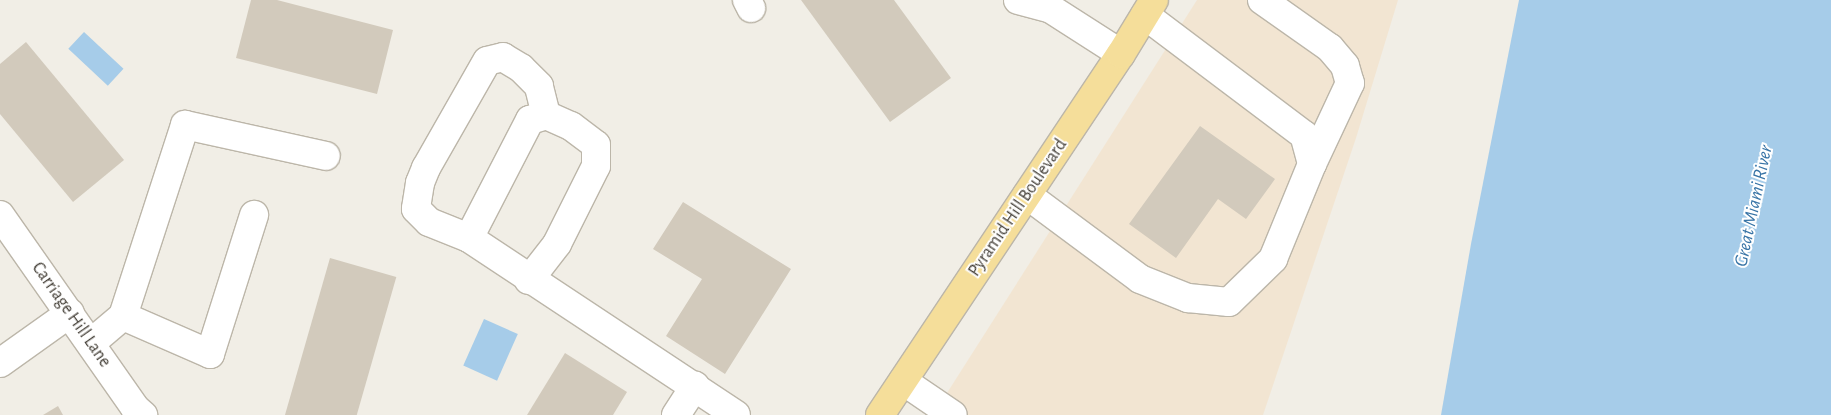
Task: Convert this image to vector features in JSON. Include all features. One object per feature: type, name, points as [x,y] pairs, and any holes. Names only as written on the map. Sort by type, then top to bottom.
[{"type":"main road","name":"Pyramid Hill Boulevard","points":[[880,415],[1121,54],[1150,7]]},
{"type":"street","points":[[1018,0],[1051,9],[1121,54]]},
{"type":"street","points":[[1027,195],[1140,280],[1188,298],[1229,302],[1273,258],[1312,164],[1350,83],[1345,66],[1330,48],[1262,0]]},
{"type":"street","points":[[1150,7],[1304,135],[1312,164]]},
{"type":"street","points":[[546,114],[539,86],[521,68],[503,57],[487,61],[426,168],[420,183],[416,209],[429,222],[469,238],[529,280],[695,386],[736,415]]},
{"type":"street","points":[[469,238],[530,120],[546,114],[571,126],[596,145],[596,166],[557,244],[529,280]]},
{"type":"street","points":[[91,343],[123,316],[185,125],[326,156]]},
{"type":"street","name":"Carriage Hill Lane","points":[[0,215],[135,408],[143,415]]},
{"type":"street","points":[[123,316],[210,354],[254,215]]},
{"type":"street","points":[[0,363],[70,313]]},
{"type":"street","points":[[903,381],[953,415]]},
{"type":"street","points":[[676,415],[695,386]]},
{"type":"shaded area","points":[[1197,0],[1398,0],[1356,138],[1263,415],[933,415]]},
{"type":"water","name":"Great Miami River","points":[[1519,0],[1831,0],[1831,415],[1441,415],[1471,244]]},
{"type":"water","points":[[84,32],[123,69],[108,86],[68,49]]},
{"type":"water","points":[[484,319],[518,334],[497,381],[463,366]]},
{"type":"building","points":[[251,0],[277,0],[393,30],[377,94],[236,58]]},
{"type":"building","points":[[801,0],[894,0],[951,78],[890,122]]},
{"type":"building","points":[[26,42],[124,160],[73,202],[0,114],[0,64]]},
{"type":"building","points":[[1200,126],[1275,179],[1246,219],[1218,199],[1176,258],[1129,224]]},
{"type":"building","points":[[683,202],[791,269],[725,374],[666,336],[702,279],[653,249]]},
{"type":"building","points":[[330,258],[396,277],[357,415],[285,415]]},
{"type":"building","points":[[565,353],[627,392],[613,415],[527,415]]},
{"type":"building","points":[[58,406],[63,415],[43,415]]}]
